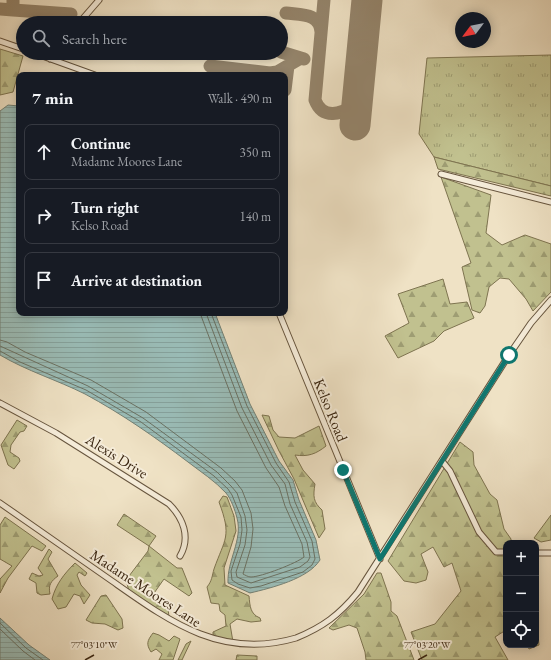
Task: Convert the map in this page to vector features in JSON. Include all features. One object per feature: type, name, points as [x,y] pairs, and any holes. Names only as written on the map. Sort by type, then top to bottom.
[{"type":"street","points":[[85,16],[99,0]]},
{"type":"street","points":[[0,41],[16,47]]},
{"type":"street","points":[[53,60],[87,72]]},
{"type":"street","points":[[441,174],[551,202]]},
{"type":"street","name":"Madame Moores Lane","points":[[0,502],[181,628],[204,639],[240,647],[279,644],[317,629],[339,613],[349,603],[380,559],[509,355],[531,323],[551,300]]},
{"type":"street","name":"Kelso Road","points":[[281,316],[380,559]]},
{"type":"street","name":"Alexis Drive","points":[[0,403],[56,433],[169,504],[178,514],[185,531],[186,540],[180,556]]},
{"type":"street","points":[[442,461],[450,471],[479,532],[496,552],[503,552]]},
{"type":"street","points":[[539,553],[551,553]]},
{"type":"green space","points":[[0,49],[16,54],[16,60],[22,60],[19,72],[16,72],[16,81],[13,92],[0,95]]},
{"type":"green space","points":[[551,55],[551,186],[434,157],[419,134],[427,58]]},
{"type":"green space","points":[[434,157],[551,186],[551,196],[438,169]]},
{"type":"green space","points":[[441,177],[491,195],[486,233],[502,245],[525,235],[551,244],[551,292],[533,311],[526,299],[509,279],[500,278],[489,287],[485,306],[480,313],[472,310],[462,267],[471,263]]},
{"type":"green space","points":[[443,279],[450,304],[467,302],[474,318],[444,331],[434,341],[398,358],[385,336],[409,323],[398,294]]},
{"type":"green space","points":[[262,415],[269,416],[273,430],[279,437],[295,438],[319,426],[326,446],[312,454],[304,456],[295,455],[303,470],[315,484],[314,498],[322,510],[325,529],[319,538],[294,479]]},
{"type":"green space","points":[[17,420],[27,426],[24,431],[20,432],[11,445],[10,452],[19,458],[20,461],[14,469],[8,465],[1,445]]},
{"type":"green space","points":[[460,442],[473,452],[474,465],[490,494],[497,500],[504,529],[511,539],[503,540],[503,632],[495,637],[508,660],[422,660],[411,632],[435,624],[461,591],[452,563],[444,567],[433,547],[421,554],[428,572],[426,580],[416,583],[404,581],[388,561]]},
{"type":"green space","points":[[223,496],[227,497],[234,516],[236,531],[224,568],[225,585],[249,596],[252,612],[260,618],[261,621],[251,622],[237,619],[230,624],[233,642],[213,640],[213,632],[226,626],[225,615],[220,611],[219,604],[211,603],[207,587],[211,581],[226,537],[225,523],[219,502]]},
{"type":"green space","points":[[124,514],[156,536],[149,546],[117,525]]},
{"type":"green space","points":[[551,515],[551,540],[541,542],[534,538]]},
{"type":"green space","points":[[5,517],[46,546],[42,551],[32,546],[8,578],[0,593],[0,579],[12,566],[0,559],[0,525]]},
{"type":"green space","points":[[149,546],[177,568],[182,568],[192,593],[189,596],[164,579],[152,596],[168,608],[169,617],[129,591],[126,580],[148,551]]},
{"type":"green space","points":[[49,549],[52,552],[48,559],[58,576],[49,588],[50,594],[41,595],[37,593],[36,583],[29,579],[32,573],[39,576],[43,575],[38,568]]},
{"type":"green space","points":[[75,563],[87,573],[85,576],[79,572],[77,575],[81,585],[90,595],[84,604],[80,596],[74,594],[66,607],[58,609],[52,599],[61,580]]},
{"type":"green space","points":[[377,573],[381,573],[391,602],[391,611],[397,616],[414,660],[366,660],[365,652],[357,628],[349,625],[333,630],[329,628],[364,594]]},
{"type":"green space","points":[[106,595],[122,619],[123,628],[118,630],[105,624],[92,623],[86,620],[101,596]]},
{"type":"green space","points":[[153,633],[169,641],[174,636],[180,639],[173,660],[159,660],[162,654],[156,649],[151,652],[148,647],[148,642]]},
{"type":"green space","points":[[191,641],[182,660],[178,660],[186,644]]},
{"type":"green space","points":[[237,655],[257,656],[257,660],[236,660]]},
{"type":"water","points":[[8,105],[16,106],[16,316],[216,316],[250,404],[279,461],[293,480],[299,500],[316,540],[320,560],[307,572],[288,582],[250,593],[228,583],[228,575],[237,542],[238,526],[233,505],[228,495],[222,489],[138,426],[112,410],[85,394],[21,366],[0,355],[0,111]]},
{"type":"water","points":[[0,618],[29,645],[50,660],[0,660]]},
{"type":"taxiway","points":[[13,0],[13,10],[71,14]]},
{"type":"taxiway","points":[[324,0],[315,100],[318,107],[323,111],[333,114],[356,106]]},
{"type":"taxiway","points":[[0,9],[13,10]]},
{"type":"taxiway","points":[[286,13],[309,16],[313,18],[320,26],[321,32]]},
{"type":"taxiway","points":[[288,54],[304,59]]},
{"type":"taxiway","points":[[277,72],[301,58]]},
{"type":"taxiway","points":[[210,66],[261,72]]},
{"type":"taxiway","points":[[287,72],[288,66]]},
{"type":"runway","points":[[355,125],[367,0]]},
{"type":"route","points":[[343,470],[380,559],[509,355]]}]
